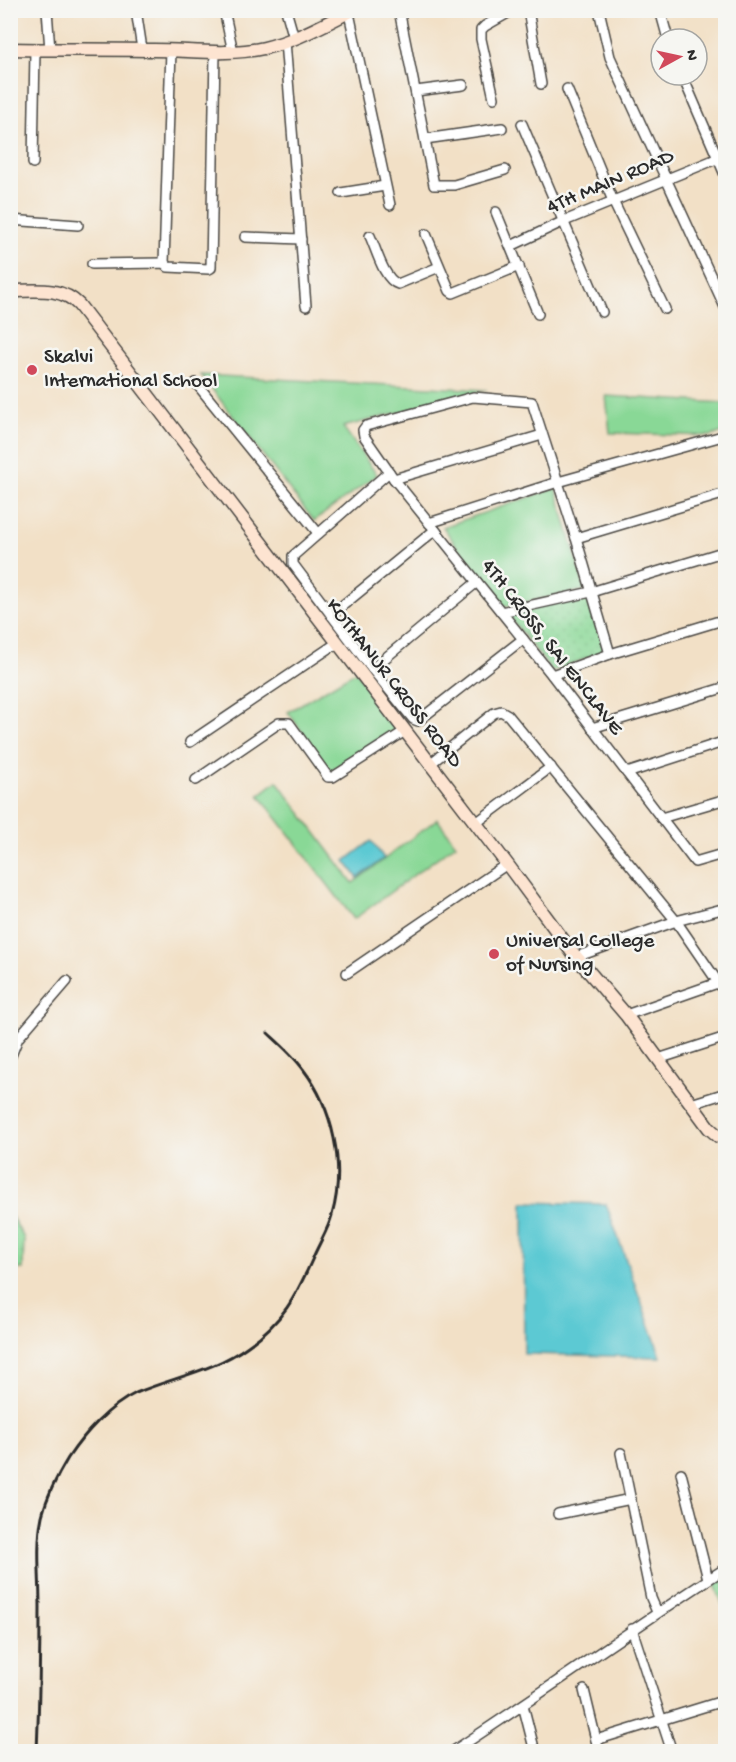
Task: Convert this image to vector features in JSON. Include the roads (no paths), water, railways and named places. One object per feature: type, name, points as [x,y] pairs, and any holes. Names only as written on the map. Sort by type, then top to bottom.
[{"type":"street","points":[[46,10],[50,50]]},
{"type":"street","points":[[136,10],[142,50]]},
{"type":"street","points":[[224,10],[233,52]]},
{"type":"street","points":[[286,10],[306,306]]},
{"type":"street","points":[[399,10],[434,185],[454,185],[505,170]]},
{"type":"street","points":[[494,98],[481,30],[513,10]]},
{"type":"street","points":[[528,10],[541,84]]},
{"type":"street","points":[[599,10],[610,57],[725,308]]},
{"type":"street","points":[[660,10],[665,27]]},
{"type":"street","points":[[10,50],[233,52],[264,48],[309,33],[351,12],[390,205]]},
{"type":"street","points":[[33,163],[35,50]]},
{"type":"street","points":[[164,263],[171,50]]},
{"type":"street","points":[[92,264],[164,263],[168,267],[209,269],[213,265],[215,53]]},
{"type":"street","points":[[416,91],[463,85]]},
{"type":"street","points":[[688,87],[722,157],[726,177]]},
{"type":"street","points":[[567,89],[613,201],[664,309]]},
{"type":"street","points":[[522,124],[602,312]]},
{"type":"street","points":[[425,139],[502,128]]},
{"type":"street","name":"4TH MAIN ROAD","points":[[511,246],[562,222],[722,157]]},
{"type":"street","points":[[341,194],[385,186]]},
{"type":"street","points":[[496,212],[538,314]]},
{"type":"street","points":[[10,220],[78,225]]},
{"type":"street","points":[[426,234],[439,267],[453,293],[519,266]]},
{"type":"street","points":[[370,236],[388,278],[394,284],[439,267]]},
{"type":"street","points":[[245,237],[301,239]]},
{"type":"street","name":"KOTHANUR CROSS ROAD","points":[[10,291],[61,292],[71,296],[476,823],[576,957],[626,1015],[709,1128],[718,1136],[726,1137]]},
{"type":"street","points":[[196,383],[318,533]]},
{"type":"street","name":"4TH CROSS, SAI ENCLAVE","points":[[542,435],[531,402],[477,397],[366,426],[363,430],[364,436],[392,476],[552,675],[695,862],[726,853]]},
{"type":"street","points":[[523,639],[418,721],[413,720],[293,564],[293,556],[318,533],[392,476],[542,435],[576,538],[610,654]]},
{"type":"street","points":[[331,615],[432,527],[558,482],[726,435]]},
{"type":"street","points":[[576,538],[726,492]]},
{"type":"street","points":[[501,612],[591,592],[726,551]]},
{"type":"street","points":[[372,669],[477,582]]},
{"type":"street","points":[[552,675],[610,654],[726,619]]},
{"type":"street","points":[[190,742],[338,644]]},
{"type":"street","points":[[592,728],[726,687]]},
{"type":"street","points":[[430,764],[494,713],[501,711],[508,715],[676,921],[721,981],[726,994]]},
{"type":"street","points":[[196,780],[279,723],[289,723],[328,777],[333,777],[405,731]]},
{"type":"street","points":[[627,773],[726,741]]},
{"type":"street","points":[[476,823],[551,767]]},
{"type":"street","points":[[661,818],[726,799]]},
{"type":"street","points":[[347,973],[507,864]]},
{"type":"street","points":[[576,957],[676,921],[726,908]]},
{"type":"street","points":[[10,1058],[18,1038],[67,981]]},
{"type":"street","points":[[626,1015],[721,981]]},
{"type":"street","points":[[658,1059],[726,1037]]},
{"type":"street","points":[[691,1104],[726,1093]]},
{"type":"street","points":[[621,1453],[651,1598],[657,1612]]},
{"type":"street","points":[[681,1473],[708,1579]]},
{"type":"street","points":[[558,1514],[631,1499]]},
{"type":"street","points":[[457,1750],[657,1612],[726,1568]]},
{"type":"street","points":[[632,1629],[672,1752]]},
{"type":"street","points":[[584,1690],[599,1752]]},
{"type":"street","points":[[596,1740],[726,1700]]},
{"type":"street","points":[[523,1705],[535,1752]]},
{"type":"water","points":[[371,841],[384,858],[358,878],[345,861]]},
{"type":"water","points":[[523,1202],[606,1204],[661,1357],[524,1354]]},
{"type":"railway","points":[[37,1752],[40,1643],[39,1538],[44,1509],[60,1472],[89,1430],[116,1405],[150,1387],[222,1362],[260,1337],[279,1318],[294,1297],[330,1221],[338,1177],[334,1138],[329,1119],[322,1101],[303,1069],[291,1054],[268,1033]]},
{"type":"place","name":"Skalvi International School","points":[[32,370]]},
{"type":"place","name":"Universal College of Nursing","points":[[494,954]]}]
